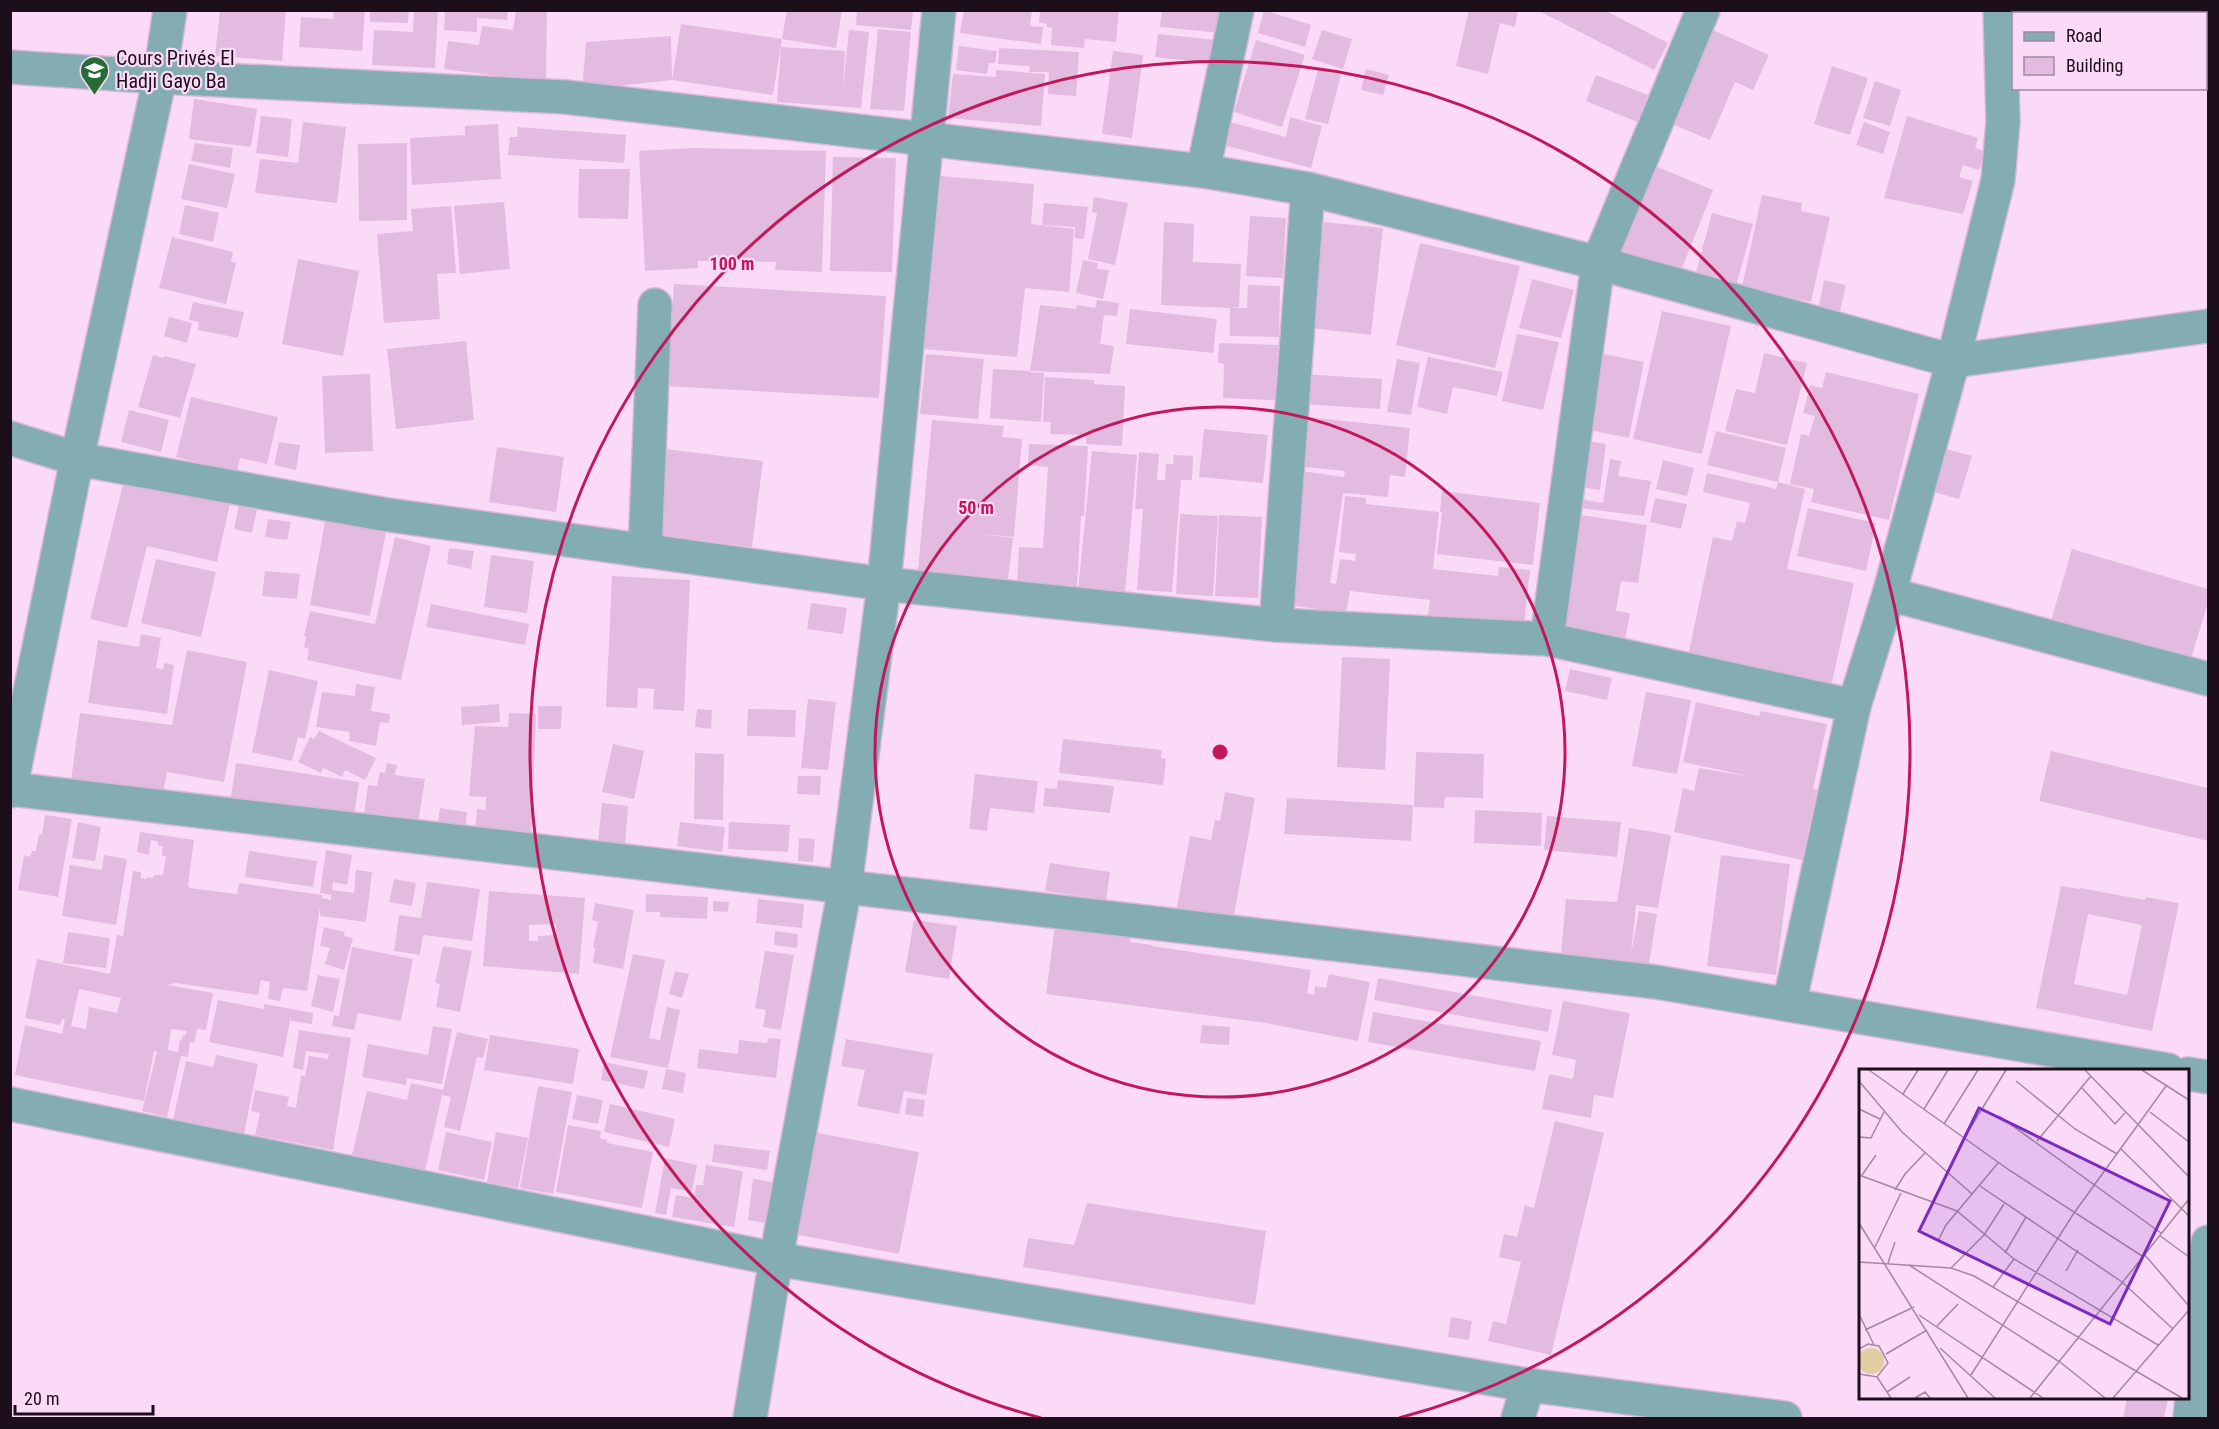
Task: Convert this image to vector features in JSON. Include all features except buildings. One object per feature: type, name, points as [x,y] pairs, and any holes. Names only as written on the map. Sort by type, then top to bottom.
[{"type":"street","points":[[170,10],[160,77],[77,459],[11,790],[1656,982],[2157,1069]]},
{"type":"street","points":[[750,1419],[776,1259],[845,887],[884,584],[939,10]]},
{"type":"street","points":[[1203,171],[1237,10]]},
{"type":"street","points":[[1546,639],[1598,263],[1703,10]]},
{"type":"street","points":[[1789,1005],[1854,706],[1889,594],[1953,361],[1998,180],[2003,122],[2000,10]]},
{"type":"street","points":[[10,67],[160,77],[565,97],[1203,171],[1308,189],[1598,263],[1953,361],[2208,326]]},
{"type":"street","points":[[1276,625],[1308,189]]},
{"type":"street","points":[[645,551],[655,305]]},
{"type":"street","points":[[10,438],[77,459],[382,514],[884,584],[1276,625],[1546,639],[1854,706]]},
{"type":"street","points":[[1889,594],[2208,680]]},
{"type":"street","points":[[2189,1074],[2208,1077]]},
{"type":"street","points":[[10,1104],[776,1259],[1528,1385],[1785,1419]]},
{"type":"street","points":[[2190,1419],[2208,1242]]},
{"type":"street","points":[[1518,1419],[1528,1385]]},
{"type":"place","name":"Cours Privés El Hadji Gayo Ba","points":[[95,96]]}]
